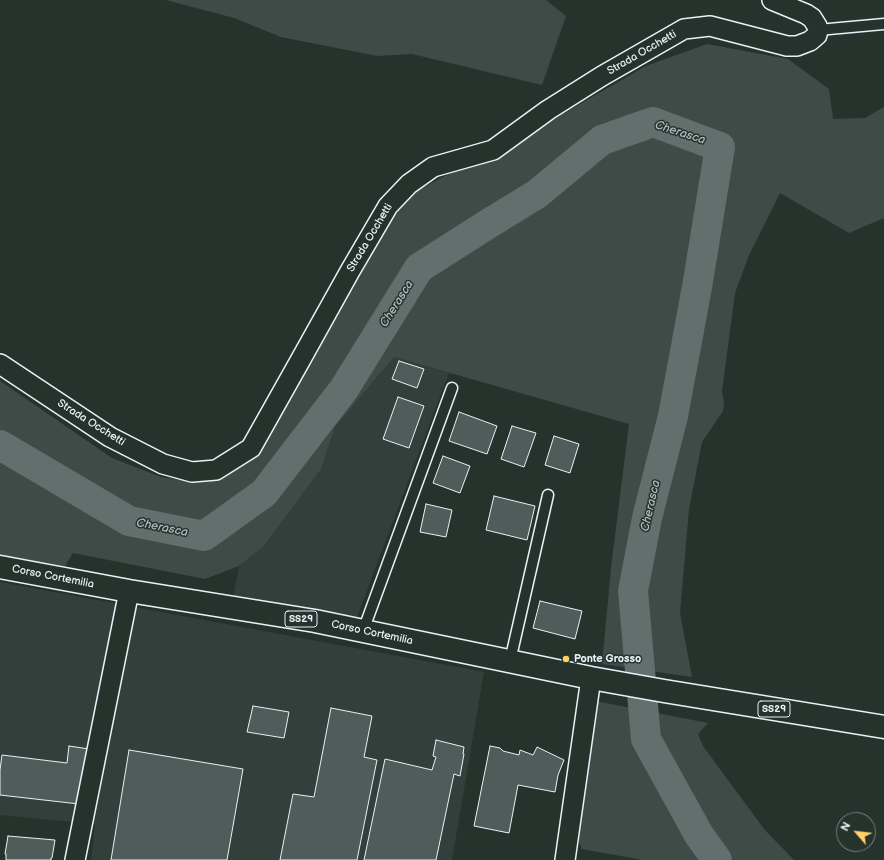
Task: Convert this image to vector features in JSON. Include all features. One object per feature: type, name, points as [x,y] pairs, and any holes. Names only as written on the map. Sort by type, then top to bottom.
[{"type":"main road","name":"Corso Cortemilia","points":[[0,567],[129,591],[315,621],[596,679]]},
{"type":"main road","name":"SS29","points":[[596,679],[884,727]]},
{"type":"street","points":[[772,0],[809,16],[818,26],[818,30]]},
{"type":"street","name":"Strada Occhetti","points":[[0,364],[110,437],[163,464],[192,472],[216,470],[251,448],[388,206],[409,184],[433,167],[493,150],[548,110],[684,28],[710,26],[787,46],[797,46],[810,41],[817,36],[818,30]]},
{"type":"street","points":[[75,860],[129,591]]},
{"type":"street","points":[[565,860],[596,679]]},
{"type":"lane","points":[[818,30],[884,24]]},
{"type":"lane","points":[[363,631],[452,388]]},
{"type":"lane","points":[[510,661],[548,495]]},
{"type":"shaded area","points":[[166,0],[546,0],[566,16],[542,85],[412,54],[377,56],[281,37],[234,18]]},
{"type":"shaded area","points":[[707,44],[788,59],[829,89],[833,119],[865,118],[884,107],[884,218],[849,233],[780,193],[749,255],[735,293],[722,391],[724,402],[723,411],[702,442],[689,509],[680,613],[692,677],[602,664],[611,568],[629,424],[394,357],[335,427],[321,469],[263,547],[239,566],[205,579],[73,553],[65,566],[0,555],[0,381],[112,458],[161,477],[198,483],[227,474],[391,218],[412,193],[445,176],[477,163],[646,66]]},
{"type":"shaded area","points":[[394,357],[449,373],[357,617],[233,597],[239,566],[263,547],[321,469],[335,427]]},
{"type":"shaded area","points":[[0,582],[484,672],[452,860],[91,860],[95,824],[0,815]]},
{"type":"shaded area","points":[[596,701],[708,723],[698,734],[703,746],[764,829],[794,860],[643,860],[582,849],[576,836]]},
{"type":"building","points":[[399,361],[424,369],[417,388],[392,379]]},
{"type":"building","points":[[398,397],[424,406],[409,448],[383,439]]},
{"type":"building","points":[[459,412],[497,426],[487,454],[449,441]]},
{"type":"building","points":[[512,426],[536,433],[524,467],[501,459]]},
{"type":"building","points":[[554,436],[579,444],[570,473],[545,465]]},
{"type":"building","points":[[443,456],[470,466],[460,493],[433,483]]},
{"type":"building","points":[[494,496],[535,506],[527,540],[486,530]]},
{"type":"building","points":[[426,504],[452,510],[446,537],[420,532]]},
{"type":"building","points":[[540,601],[582,611],[575,639],[533,628]]},
{"type":"building","points":[[253,706],[289,712],[284,738],[247,732]]},
{"type":"building","points":[[331,708],[372,716],[364,757],[377,760],[357,860],[280,860],[293,794],[314,797]]},
{"type":"building","points":[[436,740],[464,747],[464,754],[460,776],[454,774],[436,860],[364,860],[385,759],[432,770],[436,757],[433,756]]},
{"type":"building","points":[[69,746],[89,749],[79,804],[0,795],[0,770],[2,755],[67,763]]},
{"type":"building","points":[[490,746],[519,755],[520,750],[533,755],[537,747],[564,760],[558,775],[555,792],[518,785],[509,833],[474,826]]},
{"type":"building","points":[[129,750],[243,769],[227,860],[111,860]]},
{"type":"building","points":[[8,836],[55,840],[51,860],[6,860],[5,854]]},
{"type":"waterway","name":"Cherasca","points":[[0,445],[129,521],[204,536],[264,493],[344,389],[419,268],[537,194],[602,140],[653,122],[720,147],[697,287],[673,416],[647,518],[633,591],[646,739],[699,835],[717,860]]},
{"type":"place","name":"Ponte Grosso","points":[[566,659]]}]
